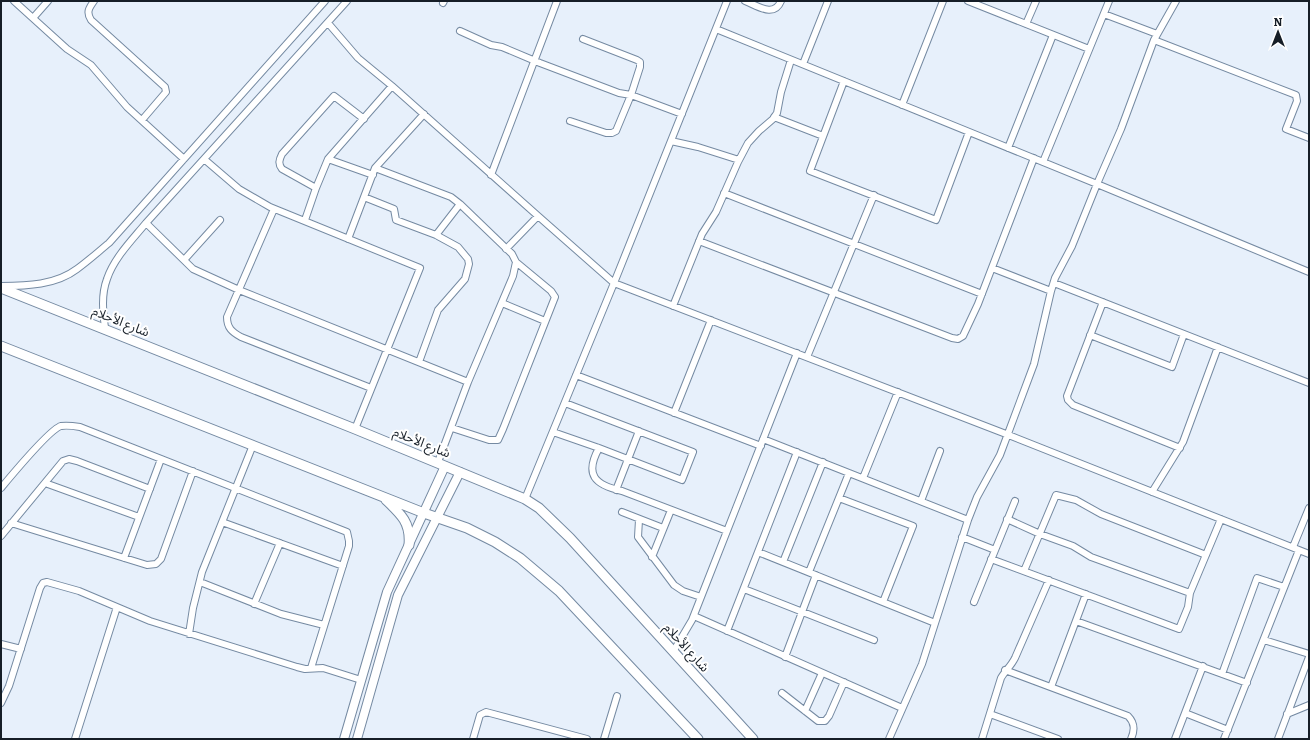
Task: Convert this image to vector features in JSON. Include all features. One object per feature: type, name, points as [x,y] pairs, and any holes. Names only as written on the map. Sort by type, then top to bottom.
[{"type":"main road","name":"شارع الأحلام","points":[[1,287],[442,464],[525,499],[544,512],[570,538],[753,739]]},
{"type":"main road","points":[[1,346],[380,496],[467,528],[495,542],[526,562],[559,591],[698,739]]},
{"type":"main road","points":[[344,739],[387,592],[424,513],[442,464]]},
{"type":"main road","points":[[357,739],[398,595],[460,472]]},
{"type":"main road","points":[[380,496],[404,518],[408,531],[409,545]]},
{"type":"main road","points":[[374,637],[384,641]]},
{"type":"street","points":[[14,1],[67,49],[91,65],[127,107],[184,159]]},
{"type":"street","points":[[32,18],[48,1]]},
{"type":"street","points":[[94,1],[88,10],[88,15],[91,20],[165,87],[166,92],[142,120]]},
{"type":"street","points":[[105,328],[103,301],[107,279],[114,265],[146,223],[347,1]]},
{"type":"street","points":[[491,175],[557,1]]},
{"type":"street","points":[[525,499],[614,283],[727,1]]},
{"type":"street","points":[[745,1],[770,11],[775,10],[781,1]]},
{"type":"street","points":[[802,64],[828,1]]},
{"type":"street","points":[[902,105],[943,1]]},
{"type":"street","points":[[968,1],[1089,49]]},
{"type":"street","points":[[1026,24],[1036,1]]},
{"type":"street","points":[[1043,162],[1109,1]]},
{"type":"street","points":[[889,739],[922,664],[968,520],[977,497],[1000,455],[1006,434],[1034,364],[1054,283],[1072,246],[1121,129],[1156,37],[1176,1]]},
{"type":"street","points":[[1,287],[37,284],[53,280],[76,270],[109,243],[321,2]]},
{"type":"street","points":[[1104,14],[1296,95],[1297,101],[1286,129],[1309,138]]},
{"type":"street","points":[[328,22],[358,58],[424,114],[614,283],[1006,434],[1309,554]]},
{"type":"street","points":[[716,29],[1034,158],[1309,272]]},
{"type":"street","points":[[460,31],[491,45],[502,46],[535,61],[619,94],[631,95],[682,114]]},
{"type":"street","points":[[1008,148],[1053,35]]},
{"type":"street","points":[[570,121],[606,133],[612,133],[616,130],[631,95],[640,62],[583,39]]},
{"type":"street","points":[[674,306],[702,234],[716,212],[748,143],[777,113],[781,92],[791,60]]},
{"type":"street","points":[[844,81],[810,171],[936,220],[969,132]]},
{"type":"street","points":[[305,220],[328,159],[392,86]]},
{"type":"street","points":[[316,188],[282,169],[279,160],[282,154],[334,96],[364,119]]},
{"type":"street","points":[[348,239],[375,168],[424,114]]},
{"type":"street","points":[[774,117],[824,136]]},
{"type":"street","points":[[671,141],[698,147],[739,160]]},
{"type":"street","points":[[699,241],[833,293],[958,339],[963,336],[982,294],[1034,158]]},
{"type":"street","points":[[204,159],[239,188],[274,209],[305,220],[420,268],[386,349],[355,429]]},
{"type":"street","points":[[328,159],[373,175]]},
{"type":"street","points":[[375,168],[451,197],[512,254],[516,262],[551,291],[555,297],[504,429],[498,440],[489,440],[452,428]]},
{"type":"street","points":[[724,193],[982,294]]},
{"type":"street","points":[[807,357],[874,195]]},
{"type":"street","points":[[364,197],[394,209],[396,220],[436,235],[458,247],[468,259],[469,264],[465,279],[438,310],[419,362]]},
{"type":"street","points":[[436,235],[460,204]]},
{"type":"street","points":[[274,209],[227,317],[229,329],[236,334],[371,388]]},
{"type":"street","points":[[506,249],[538,216]]},
{"type":"street","points":[[184,260],[220,220]]},
{"type":"street","points":[[146,223],[193,269],[239,290],[468,382]]},
{"type":"street","points":[[442,464],[452,428],[468,382],[513,276],[516,262]]},
{"type":"street","points":[[992,268],[1051,291]]},
{"type":"street","points":[[1054,283],[1309,383]]},
{"type":"street","points":[[1103,302],[1067,396],[1068,400],[1073,405],[1180,448]]},
{"type":"street","points":[[502,303],[545,321]]},
{"type":"street","points":[[674,412],[710,320]]},
{"type":"street","points":[[1090,335],[1172,367],[1184,334]]},
{"type":"street","points":[[1152,492],[1183,442],[1218,347]]},
{"type":"street","points":[[673,652],[694,616],[797,354]]},
{"type":"street","points":[[576,375],[761,446]]},
{"type":"street","points":[[863,478],[898,392]]},
{"type":"street","points":[[553,432],[682,480],[693,452],[565,403]]},
{"type":"street","points":[[1,488],[48,436],[61,426],[80,427],[347,532],[349,546],[311,668]]},
{"type":"street","points":[[616,490],[640,431]]},
{"type":"street","points":[[764,439],[968,520]]},
{"type":"street","points":[[190,634],[193,608],[202,572],[253,445]]},
{"type":"street","points":[[599,448],[593,458],[592,468],[593,476],[600,484],[727,531]]},
{"type":"street","points":[[922,501],[940,450]]},
{"type":"street","points":[[727,631],[797,452]]},
{"type":"street","points":[[1,536],[64,461],[69,459],[78,461],[150,489]]},
{"type":"street","points":[[124,558],[161,459]]},
{"type":"street","points":[[783,562],[823,462]]},
{"type":"street","points":[[12,523],[147,565],[156,564],[160,559],[193,471]]},
{"type":"street","points":[[809,572],[848,472]]},
{"type":"street","points":[[45,483],[139,517]]},
{"type":"street","points":[[1024,571],[1056,495],[1076,500],[1101,514],[1206,555]]},
{"type":"street","points":[[839,498],[913,526],[883,602]]},
{"type":"street","points":[[974,602],[1015,501]]},
{"type":"street","points":[[1224,739],[1284,587],[1309,508]]},
{"type":"street","points":[[652,556],[671,510]]},
{"type":"street","points":[[622,512],[639,520],[663,528]]},
{"type":"street","points":[[1007,519],[1040,534],[1073,546],[1091,557],[1190,593]]},
{"type":"street","points":[[991,559],[1179,629],[1188,607],[1190,593],[1221,519]]},
{"type":"street","points":[[639,520],[638,537],[674,585],[682,590],[701,597]]},
{"type":"street","points":[[222,522],[343,566]]},
{"type":"street","points":[[962,538],[995,550]]},
{"type":"street","points":[[254,604],[280,543]]},
{"type":"street","points":[[758,552],[935,623]]},
{"type":"street","points":[[786,657],[816,575]]},
{"type":"street","points":[[1222,674],[1257,578],[1284,587]]},
{"type":"street","points":[[982,739],[1001,678],[1005,670],[1011,665],[1015,658],[1048,580]]},
{"type":"street","points":[[1,703],[9,686],[40,588],[43,583],[47,582],[79,591],[150,622],[297,667],[323,668],[361,680]]},
{"type":"street","points":[[200,582],[282,614],[324,625]]},
{"type":"street","points":[[744,588],[874,640]]},
{"type":"street","points":[[1050,687],[1086,594]]},
{"type":"street","points":[[75,739],[117,607]]},
{"type":"street","points":[[694,616],[902,708]]},
{"type":"street","points":[[1076,621],[1247,683]]},
{"type":"street","points":[[1264,640],[1309,654]]},
{"type":"street","points":[[1,644],[21,649]]},
{"type":"street","points":[[1278,739],[1309,657]]},
{"type":"street","points":[[1175,739],[1203,666]]},
{"type":"street","points":[[1005,670],[1128,716],[1132,720],[1134,726],[1134,732],[1131,739]]},
{"type":"street","points":[[805,711],[822,673]]},
{"type":"street","points":[[782,693],[818,721],[825,721],[829,716],[844,682]]},
{"type":"street","points":[[604,739],[617,696]]},
{"type":"street","points":[[1287,714],[1309,705]]},
{"type":"street","points":[[473,739],[480,715],[486,712],[587,739]]},
{"type":"street","points":[[990,714],[1058,739]]},
{"type":"street","points":[[1185,714],[1228,730]]}]
